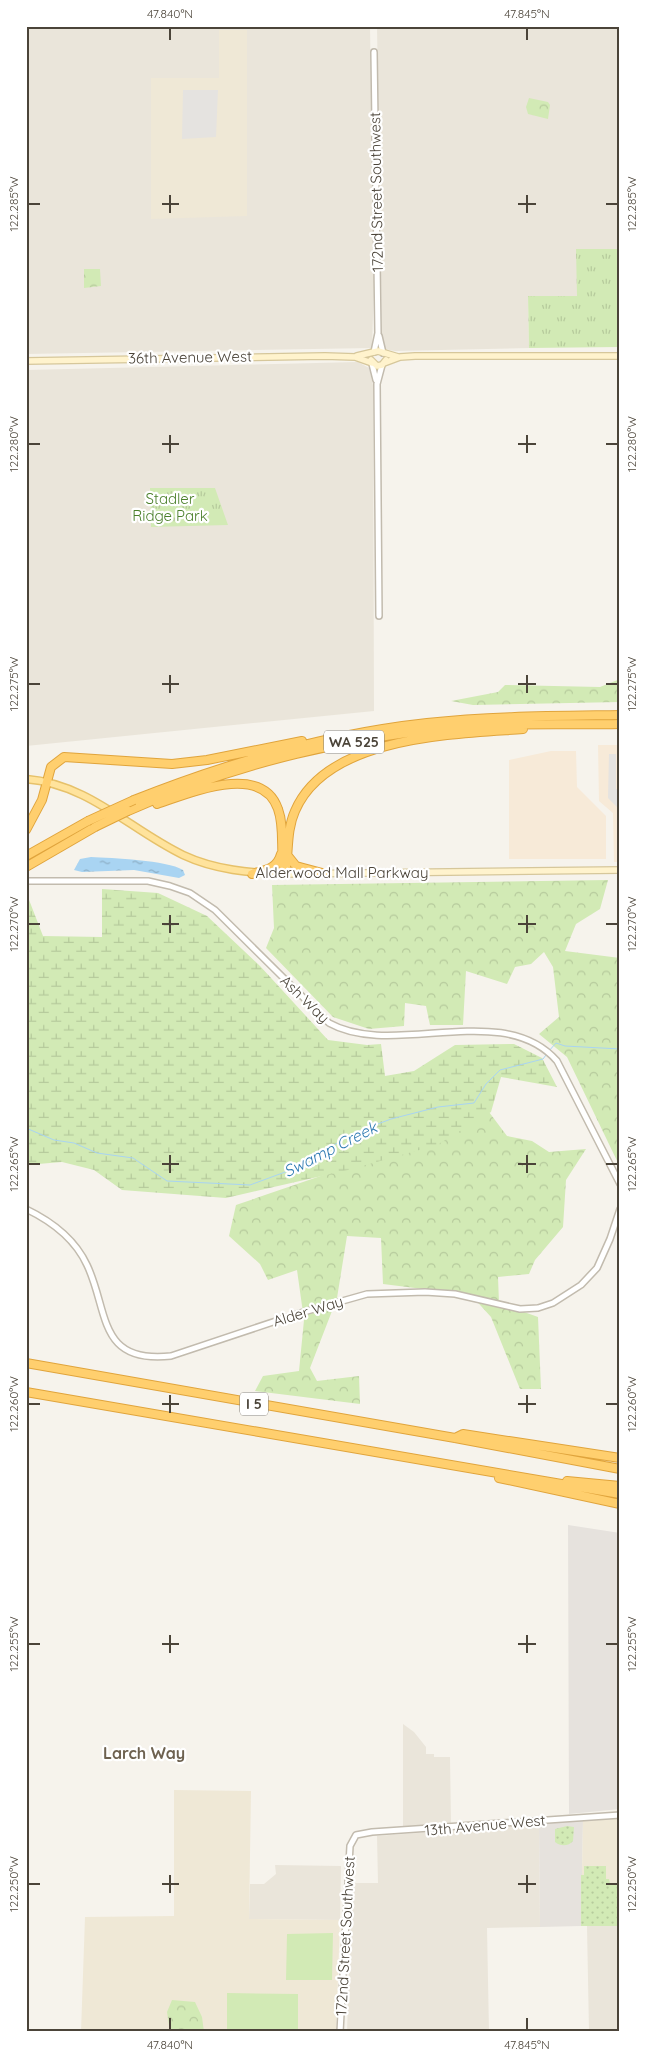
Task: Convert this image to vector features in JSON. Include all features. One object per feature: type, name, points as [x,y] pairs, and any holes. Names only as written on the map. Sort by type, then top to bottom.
[{"type":"highway","name":"WA 525","points":[[26,856],[88,821],[134,800],[211,771],[270,754],[380,731],[473,719],[620,715]]},
{"type":"highway","name":"WA 525","points":[[147,805],[218,777],[346,743],[393,735],[472,726],[620,724]]},
{"type":"highway","points":[[252,874],[273,867],[278,862],[285,853],[291,823],[301,798],[319,777],[345,760],[396,745],[443,737],[570,725]]},
{"type":"highway","points":[[26,830],[42,800],[51,767],[64,757],[83,756],[156,763],[188,763],[374,728],[380,731]]},
{"type":"highway","points":[[26,867],[96,827],[128,812],[147,805],[228,784],[246,782],[254,784],[270,795],[279,810],[285,853],[285,874]]},
{"type":"highway","points":[[285,853],[296,866],[326,874]]},
{"type":"highway","name":"I 5","points":[[26,1362],[620,1469]]},
{"type":"highway","name":"I 5","points":[[26,1392],[620,1494]]},
{"type":"highway","points":[[455,1438],[463,1434],[620,1457]]},
{"type":"highway","points":[[414,1458],[620,1504]]},
{"type":"highway","points":[[520,1477],[620,1486]]},
{"type":"main road","points":[[372,364],[370,359],[374,352],[400,358],[620,356]]},
{"type":"main road","name":"36th Avenue West","points":[[26,361],[225,356],[354,357],[374,352]]},
{"type":"main road","points":[[384,353],[383,364],[400,358]]},
{"type":"main road","name":"36th Avenue West","points":[[354,357],[372,364],[383,364]]},
{"type":"main road","name":"Alderwood Mall Parkway","points":[[26,779],[46,781],[68,787],[89,796],[186,856],[206,864],[252,874],[620,870]]},
{"type":"street","name":"172nd Street Southwest","points":[[374,52],[378,333],[374,352]]},
{"type":"street","name":"172nd Street Southwest","points":[[378,333],[384,353]]},
{"type":"street","points":[[372,364],[377,384],[379,616]]},
{"type":"street","points":[[377,384],[383,364]]},
{"type":"street","name":"Ash Way","points":[[26,881],[135,880],[160,883],[190,893],[215,910],[329,1023],[343,1031],[358,1035],[442,1032],[502,1033],[525,1037],[548,1052],[557,1061],[620,1184]]},
{"type":"street","name":"Alder Way","points":[[26,1209],[59,1229],[76,1247],[87,1264],[102,1319],[112,1337],[136,1354],[154,1358],[171,1356],[300,1313],[367,1294],[425,1292],[456,1294],[520,1309],[538,1308],[553,1303],[581,1285],[597,1268],[610,1240],[620,1209]]},
{"type":"street","name":"13th Avenue West","points":[[352,1840],[360,1833],[620,1814]]},
{"type":"street","name":"172nd Street Southwest","points":[[340,2032],[350,1846],[352,1840]]},
{"type":"shaded area","points":[[26,26],[370,26],[374,282],[372,348],[26,354]]},
{"type":"shaded area","points":[[377,26],[620,26],[620,249],[577,249],[577,296],[528,296],[529,348],[395,351],[384,349],[382,337]]},
{"type":"shaded area","points":[[219,30],[247,30],[247,216],[151,219],[151,78],[219,78]]},
{"type":"shaded area","points":[[183,90],[218,90],[216,137],[182,139]]},
{"type":"shaded area","points":[[358,362],[369,368],[373,385],[374,711],[26,746],[26,370]]},
{"type":"shaded area","points":[[598,745],[620,745],[620,862],[614,862],[613,813],[599,801]]},
{"type":"shaded area","points":[[551,751],[576,751],[577,787],[606,816],[606,859],[509,859],[509,760]]},
{"type":"shaded area","points":[[609,754],[616,754],[616,789],[620,789],[620,810],[608,798]]},
{"type":"shaded area","points":[[568,1525],[620,1533],[620,1809],[569,1814]]},
{"type":"shaded area","points":[[403,1724],[414,1732],[426,1747],[426,1754],[434,1754],[434,1757],[450,1757],[451,1823],[403,1827]]},
{"type":"shaded area","points":[[174,1790],[251,1791],[249,1919],[340,1920],[336,2032],[81,2032],[85,1917],[174,1916]]},
{"type":"shaded area","points":[[620,1818],[620,1925],[581,1926],[583,1820]]},
{"type":"shaded area","points":[[583,1820],[581,1926],[540,1927],[539,1824]]},
{"type":"shaded area","points":[[539,1824],[540,1927],[487,1928],[489,2032],[347,2032],[352,1883],[378,1883],[377,1836]]},
{"type":"shaded area","points":[[275,1865],[341,1866],[340,1920],[249,1919],[250,1884],[264,1884],[276,1874]]},
{"type":"shaded area","points":[[587,1926],[620,1926],[620,2032],[589,2032]]},
{"type":"green space","points":[[529,98],[548,102],[550,105],[548,119],[528,114],[526,107]]},
{"type":"green space","points":[[576,249],[620,249],[620,347],[529,348],[528,296],[577,296]]},
{"type":"green space","points":[[84,269],[100,269],[101,286],[84,288]]},
{"type":"green space","name":"Stadler Ridge Park","points":[[150,488],[215,488],[228,525],[151,527]]},
{"type":"green space","points":[[620,679],[620,702],[473,705],[451,701],[498,692],[505,685],[600,687]]},
{"type":"green space","points":[[608,880],[600,909],[576,924],[565,951],[620,958],[620,1167],[567,1057],[539,1034],[559,1017],[553,967],[544,952],[531,964],[515,967],[507,984],[466,971],[463,1025],[430,1025],[426,1006],[405,1003],[404,1026],[369,1029],[333,1017],[266,948],[274,928],[272,885]]},
{"type":"green space","name":"Swamp Creek","points":[[102,889],[158,893],[207,916],[260,966],[328,1040],[367,1045],[381,1044],[385,1076],[414,1071],[455,1045],[514,1044],[542,1058],[557,1087],[501,1077],[491,1112],[437,1145],[348,1170],[226,1198],[122,1190],[94,1170],[62,1162],[26,1165],[26,892],[43,936],[102,937]]},
{"type":"green space","points":[[486,1108],[507,1136],[532,1141],[549,1152],[586,1149],[566,1180],[563,1227],[535,1260],[529,1274],[498,1277],[499,1303],[538,1317],[541,1389],[520,1389],[491,1317],[471,1295],[383,1284],[381,1238],[347,1236],[337,1298],[310,1368],[317,1381],[359,1376],[360,1404],[255,1391],[263,1376],[299,1371],[304,1320],[297,1270],[268,1280],[260,1264],[229,1236],[236,1205],[385,1154]]},
{"type":"green space","points":[[567,1826],[574,1827],[573,1841],[565,1845],[557,1844],[555,1842],[555,1829]]},
{"type":"green space","points":[[584,1866],[606,1866],[606,1879],[609,1879],[610,1883],[620,1883],[620,1926],[581,1926],[581,1875],[584,1875]]},
{"type":"green space","points":[[333,1933],[332,1980],[286,1980],[287,1934]]},
{"type":"green space","points":[[227,1993],[298,1994],[298,2030],[227,2029]]},
{"type":"green space","points":[[172,2000],[195,2002],[202,2017],[204,2032],[170,2032],[167,2012]]},
{"type":"water","points":[[91,857],[139,860],[165,864],[183,870],[185,875],[179,878],[134,870],[82,872],[74,870],[80,859]]},
{"type":"waterway","name":"Swamp Creek","points":[[548,1052],[556,1043],[565,1046],[620,1049]]},
{"type":"waterway","name":"Swamp Creek","points":[[26,1128],[54,1140],[74,1143],[97,1153],[133,1158],[167,1181],[250,1185],[296,1168],[354,1133],[391,1119],[438,1107],[474,1103],[486,1084],[500,1070],[543,1059],[546,1055]]},
{"type":"district","name":"Larch Way","points":[[144,1753]]}]
